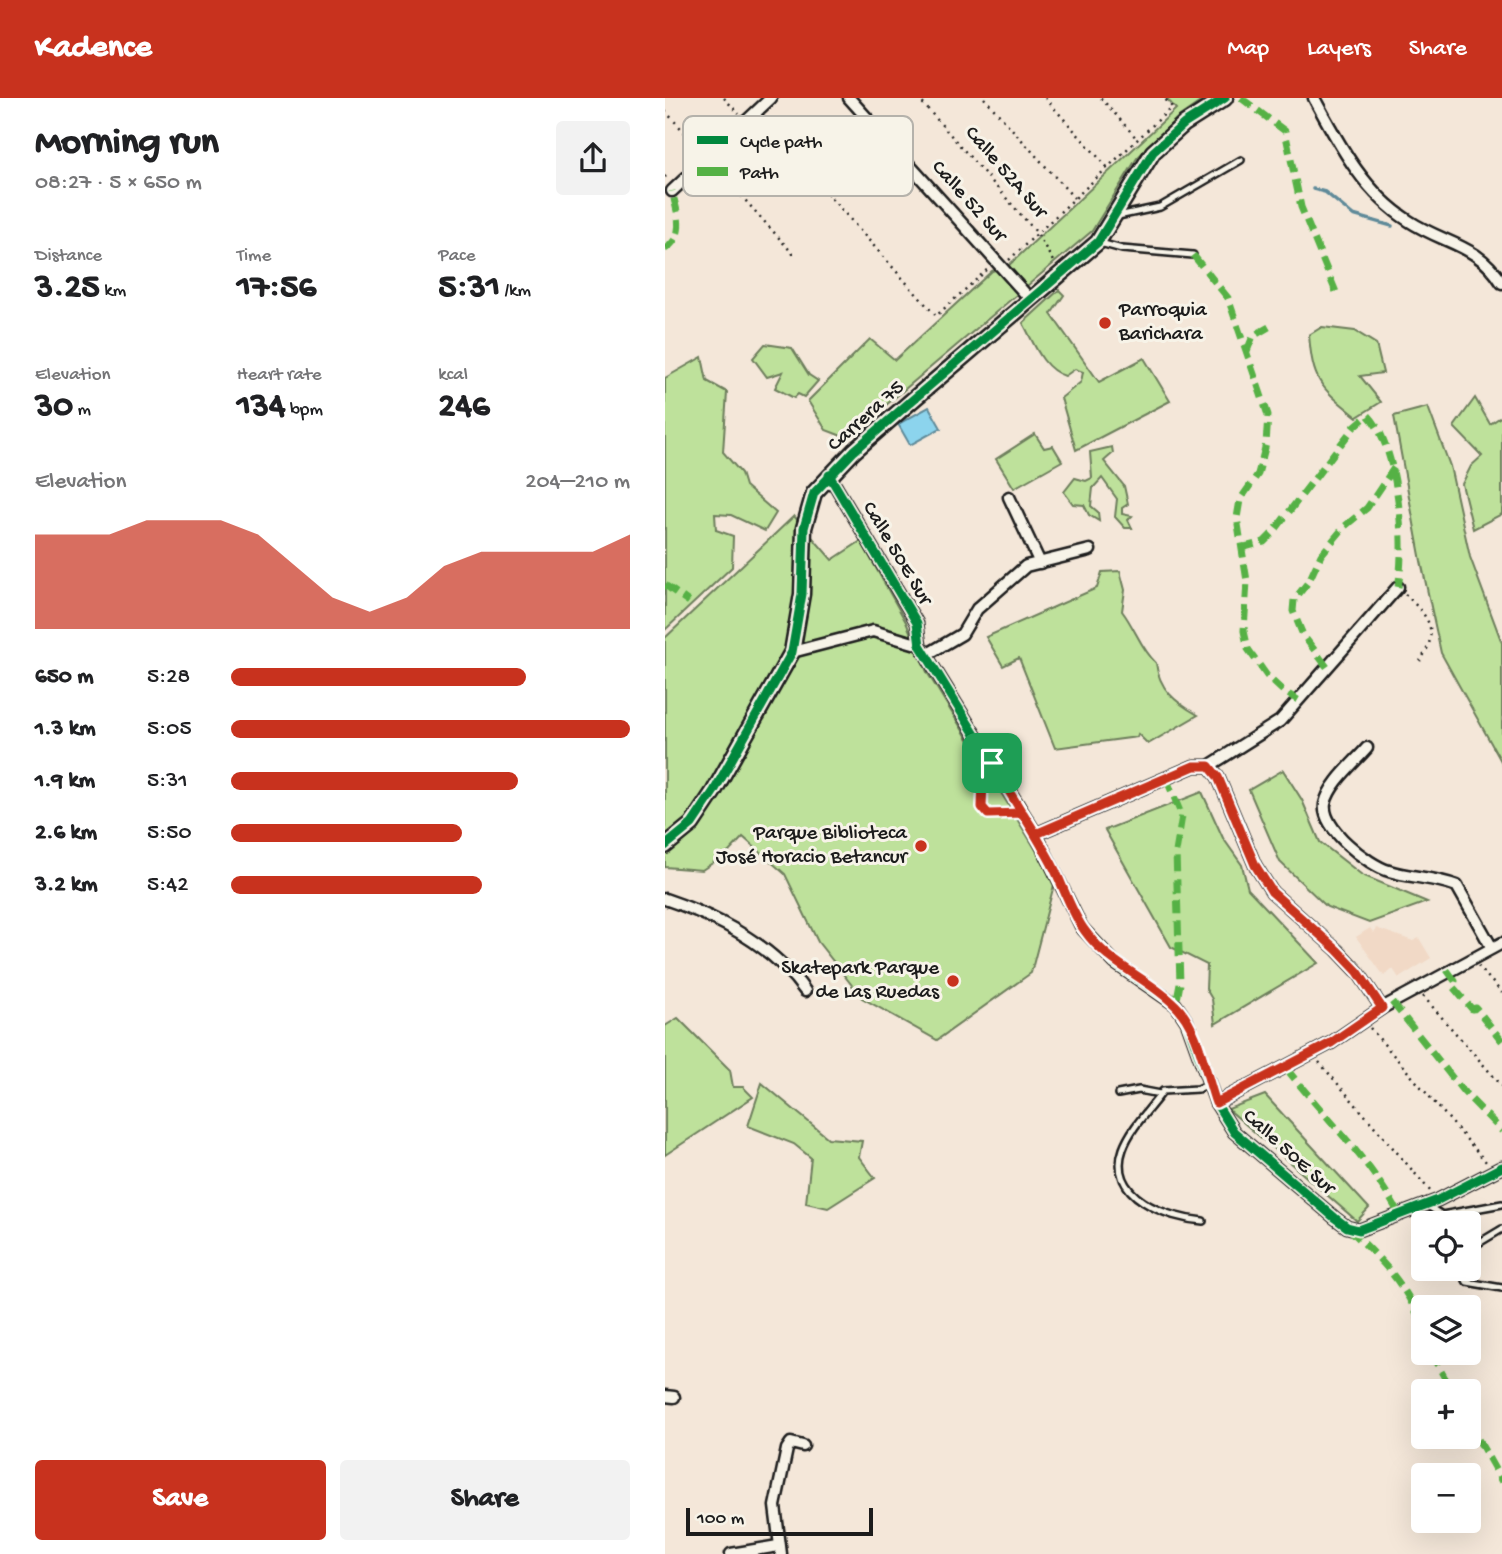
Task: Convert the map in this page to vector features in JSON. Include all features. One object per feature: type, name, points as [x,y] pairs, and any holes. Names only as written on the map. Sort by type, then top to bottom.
[{"type":"street","points":[[752,116],[771,98]]},
{"type":"street","name":"Calle 52 Sur","points":[[849,98],[865,116]]},
{"type":"street","name":"Carrera 75","points":[[665,846],[692,824],[714,791],[792,652],[802,594],[804,528],[814,493],[829,475],[909,402],[1098,242],[1153,152],[1184,124],[1225,98]]},
{"type":"street","points":[[1314,98],[1348,159],[1375,194],[1409,221],[1478,254],[1502,283]]},
{"type":"street","name":"Calle 52 Sur","points":[[913,169],[1031,300]]},
{"type":"street","points":[[673,191],[683,181]]},
{"type":"street","name":"Calle 50E Sur","points":[[829,475],[917,623],[920,645],[1036,834],[1082,928],[1097,947],[1176,1005],[1187,1022],[1216,1103],[1234,1132],[1347,1227],[1359,1230],[1374,1226],[1426,1205]]},
{"type":"street","points":[[1009,497],[1040,563]]},
{"type":"street","points":[[926,655],[962,634],[977,609],[1027,566],[1090,550]]},
{"type":"street","points":[[1036,834],[1194,766],[1209,766],[1280,721],[1398,587]]},
{"type":"street","name":"Calle 50E Sur","points":[[792,652],[873,631],[920,645]]},
{"type":"street","points":[[1367,748],[1330,792],[1325,805],[1328,818],[1339,836],[1369,862],[1388,871],[1457,886],[1492,948]]},
{"type":"street","points":[[1209,766],[1218,777],[1255,865],[1272,892],[1358,972],[1382,1008]]},
{"type":"street","points":[[665,899],[722,923],[773,954],[804,991]]},
{"type":"street","points":[[1216,1103],[1313,1054],[1416,988],[1502,943]]},
{"type":"street","points":[[1426,1205],[1498,1169]]},
{"type":"street","points":[[731,1554],[780,1550],[779,1516],[775,1506],[787,1449],[791,1443],[803,1446]]},
{"type":"lane","points":[[755,113],[758,116]]},
{"type":"lane","points":[[1115,217],[1149,212],[1241,160]]},
{"type":"lane","points":[[1098,242],[1122,248],[1193,255]]},
{"type":"lane","points":[[992,763],[983,780],[982,807],[988,814],[1023,813]]},
{"type":"lane","points":[[1203,1221],[1172,1216],[1145,1204],[1130,1191],[1125,1180],[1122,1151],[1166,1089],[1198,1089],[1209,1084]]},
{"type":"lane","points":[[1118,1094],[1139,1090],[1160,1094]]},
{"type":"lane","points":[[1426,1205],[1443,1215],[1502,1204]]},
{"type":"lane","points":[[1481,1244],[1502,1229]]},
{"type":"lane","points":[[1466,1281],[1502,1288]]},
{"type":"path","points":[[724,98],[741,116]]},
{"type":"path","points":[[984,98],[1073,198]]},
{"type":"path","points":[[1045,98],[1108,168]]},
{"type":"path","points":[[1101,98],[1138,140]]},
{"type":"path","points":[[829,196],[936,316],[1037,233],[1138,140],[1172,107],[1164,98]]},
{"type":"path","points":[[665,111],[683,131]]},
{"type":"path","points":[[741,196],[795,256]]},
{"type":"path","points":[[1398,587],[1426,613],[1432,632],[1428,649],[1420,661]]},
{"type":"path","points":[[1471,958],[1502,993]]},
{"type":"path","points":[[1416,988],[1502,1086]]},
{"type":"path","points":[[1363,1020],[1498,1169]]},
{"type":"path","points":[[1313,1054],[1438,1200]]},
{"type":"shaded area","points":[[1370,928],[1374,933],[1376,928],[1413,941],[1419,938],[1431,958],[1399,978],[1393,969],[1384,976],[1356,937]]},
{"type":"green space","points":[[1166,98],[1206,98],[1177,118],[1137,158],[1092,231],[847,438],[826,430],[808,401],[870,339],[895,360],[992,271],[1008,266],[1176,109]]},
{"type":"green space","points":[[1059,290],[1064,295],[1051,314],[1099,382],[1144,358],[1170,401],[1076,450],[1061,398],[1081,382],[1083,372],[1075,369],[1065,376],[1050,368],[1039,354],[1023,323]]},
{"type":"green space","points":[[1322,327],[1355,331],[1376,344],[1383,373],[1360,376],[1381,402],[1357,417],[1327,391],[1316,374],[1309,335]]},
{"type":"green space","points":[[765,344],[792,348],[809,375],[818,381],[804,397],[798,394],[794,398],[775,388],[783,372],[767,377],[753,358]]},
{"type":"green space","points":[[702,357],[707,381],[727,392],[723,452],[741,473],[745,486],[776,513],[765,531],[731,515],[715,514],[716,530],[733,536],[732,567],[665,630],[665,378]]},
{"type":"green space","points":[[1475,398],[1490,424],[1502,416],[1502,514],[1473,529],[1462,484],[1471,466],[1482,456],[1454,427]]},
{"type":"green space","points":[[1428,407],[1450,466],[1470,557],[1502,643],[1502,763],[1441,653],[1421,561],[1394,416]]},
{"type":"green space","points":[[1035,434],[1044,448],[1053,446],[1062,461],[1014,488],[996,459]]},
{"type":"green space","points":[[1112,447],[1113,453],[1104,461],[1124,486],[1128,504],[1122,508],[1122,514],[1132,516],[1128,520],[1132,528],[1125,528],[1115,517],[1117,499],[1102,478],[1093,488],[1091,506],[1098,512],[1099,521],[1089,515],[1084,505],[1073,504],[1064,492],[1075,478],[1086,481],[1092,478],[1090,452]]},
{"type":"green space","points":[[794,516],[832,560],[861,541],[906,622],[927,672],[1055,881],[1031,973],[937,1040],[862,998],[818,942],[785,874],[743,837],[729,852],[702,870],[665,867],[665,638]]},
{"type":"green space","points":[[1120,571],[1125,590],[1122,611],[1156,663],[1169,694],[1198,715],[1148,744],[1138,734],[1137,737],[1055,748],[1019,658],[1003,666],[986,637],[1097,588],[1102,572]]},
{"type":"green space","points":[[1283,770],[1302,800],[1320,842],[1362,875],[1427,902],[1369,923],[1327,907],[1280,862],[1249,790]]},
{"type":"green space","points":[[1202,792],[1223,838],[1242,865],[1248,889],[1318,963],[1215,1024],[1212,999],[1206,989],[1207,965],[1171,947],[1105,830]]},
{"type":"green space","points":[[678,1018],[730,1070],[733,1087],[743,1087],[753,1097],[665,1155],[665,1026]]},
{"type":"green space","points":[[762,1083],[828,1138],[862,1141],[859,1157],[875,1178],[828,1208],[806,1203],[811,1158],[794,1144],[748,1126]]},
{"type":"green space","points":[[1265,1095],[1369,1208],[1357,1221],[1228,1109]]},
{"type":"water","points":[[929,407],[941,428],[910,445],[898,424]]},
{"type":"waterway","points":[[1313,189],[1325,192],[1353,215],[1392,226]]},
{"type":"marked path","points":[[1241,98],[1285,131],[1301,207],[1338,297]]},
{"type":"marked path","points":[[665,249],[676,237],[679,223],[672,191]]},
{"type":"marked path","points":[[1193,255],[1228,298],[1268,415],[1266,444],[1258,474],[1240,500],[1237,518],[1247,581],[1244,631],[1248,649],[1267,676],[1298,700]]},
{"type":"marked path","points":[[1247,351],[1253,336],[1269,327]]},
{"type":"marked path","points":[[1241,548],[1264,542],[1272,534],[1354,427],[1368,415],[1379,430],[1387,449],[1398,497],[1401,547],[1398,587]]},
{"type":"marked path","points":[[1327,667],[1303,635],[1293,611],[1294,600],[1309,581],[1321,555],[1345,526],[1367,508],[1394,468]]},
{"type":"marked path","points":[[665,585],[689,602]]},
{"type":"marked path","points":[[1166,778],[1182,816],[1176,852],[1180,984],[1176,1005]]},
{"type":"marked path","points":[[1447,970],[1455,981],[1453,987],[1472,1009],[1476,1008],[1502,1041]]},
{"type":"marked path","points":[[1392,1002],[1463,1091],[1502,1131]]},
{"type":"marked path","points":[[1286,1068],[1361,1157],[1400,1216]]},
{"type":"marked path","points":[[1349,1229],[1382,1262],[1411,1302]]},
{"type":"marked path","points":[[1438,1365],[1445,1379]]},
{"type":"marked path","points":[[1481,1444],[1502,1482]]},
{"type":"cycle path","points":[[665,846],[692,824],[714,791],[792,652],[802,594],[804,528],[814,493],[854,451],[1098,242],[1153,152],[1184,124],[1225,98]]},
{"type":"cycle path","points":[[829,475],[917,623],[920,645],[1036,834],[1082,928],[1115,963],[1176,1005],[1187,1022],[1216,1103],[1234,1132],[1335,1218],[1347,1227],[1359,1230],[1438,1200],[1502,1167]]},
{"type":"place","name":"Parroquia Barichara","points":[[1105,323]]},
{"type":"place","name":"Parque Biblioteca José Horacio Betancur","points":[[921,846]]},
{"type":"place","name":"Skatepark Parque de Las Ruedas","points":[[953,981]]},
{"type":"route","points":[[992,763],[983,780],[982,807],[988,814],[1023,813],[1036,834],[1194,766],[1209,766],[1218,777],[1255,865],[1272,892],[1358,972],[1382,1008],[1331,1043],[1216,1103],[1196,1043],[1176,1005],[1115,963],[1097,947],[1082,928],[1036,834],[1023,813],[1013,798],[992,763]]}]
